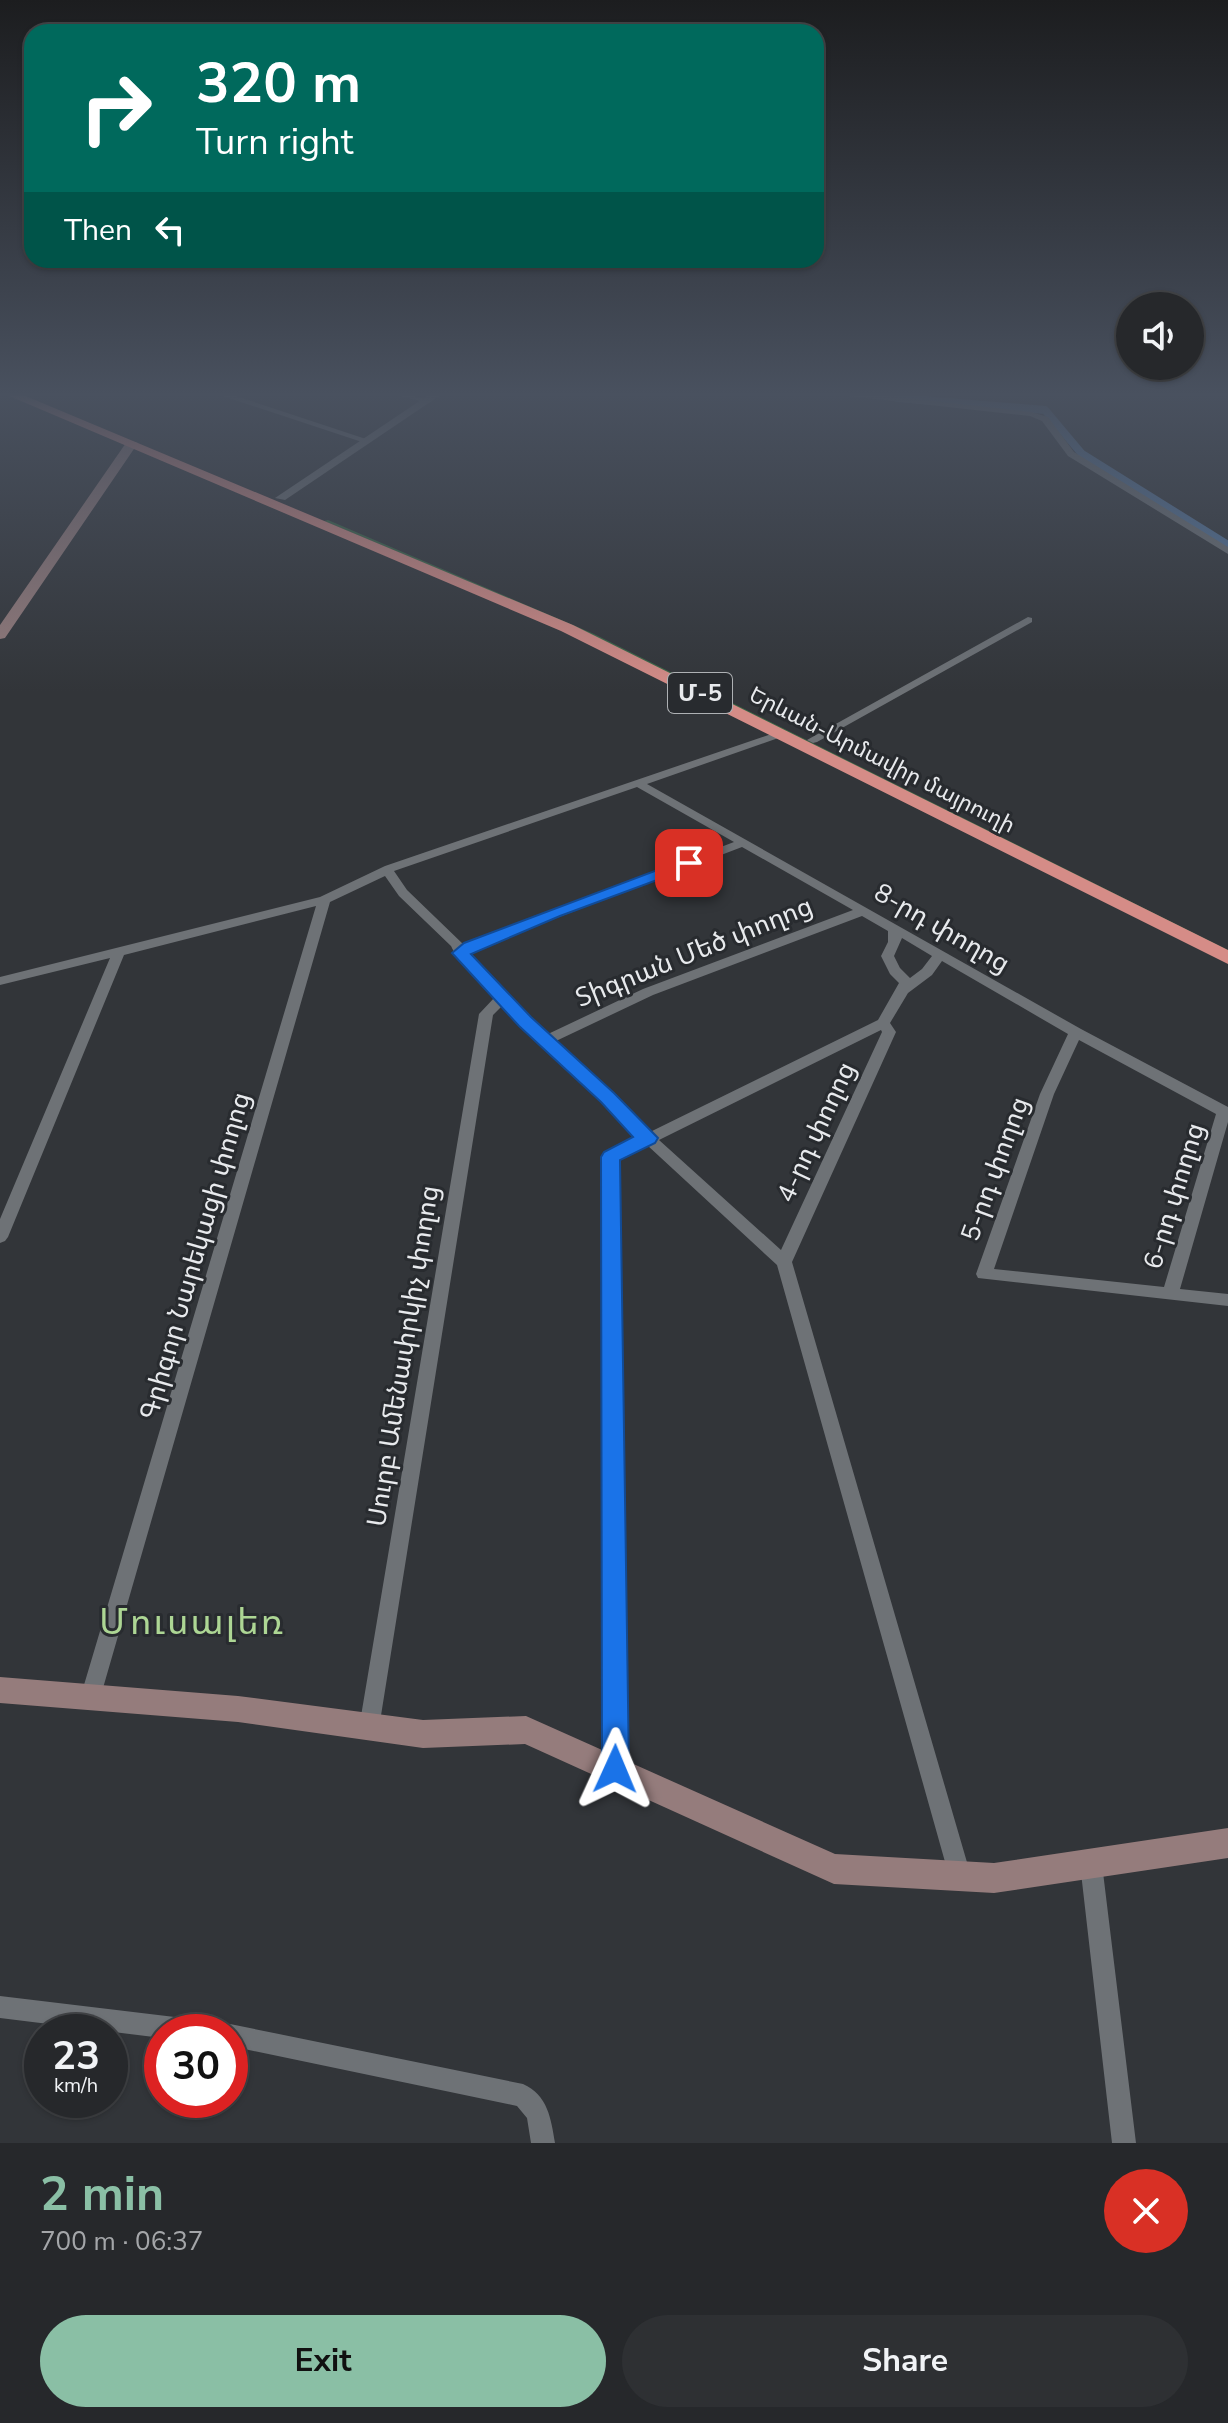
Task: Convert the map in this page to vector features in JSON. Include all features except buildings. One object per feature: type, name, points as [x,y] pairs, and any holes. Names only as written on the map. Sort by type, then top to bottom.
[{"type":"highway","name":"Մ-5","points":[[256,492],[302,510]]},
{"type":"highway","name":"Մ-5","points":[[260,492],[302,510]]},
{"type":"highway","name":"Երևան-Արմավիր մայրուղի","points":[[302,510],[567,628],[1108,892]]},
{"type":"highway","name":"Երևան-Արմավիր մայրուղի","points":[[302,510],[577,623],[1108,892]]},
{"type":"highway","name":"Մ-5","points":[[1108,892],[1228,945]]},
{"type":"highway","name":"Մ-5","points":[[1108,892],[1228,958]]},
{"type":"main road","points":[[0,635],[98,492]]},
{"type":"main road","points":[[0,1690],[238,1709],[423,1734],[526,1730],[834,1869],[994,1878],[1228,1843]]},
{"type":"street","points":[[302,510],[319,492]]},
{"type":"street","points":[[1133,492],[1228,551]]},
{"type":"street","points":[[813,740],[1028,620]]},
{"type":"street","points":[[0,981],[324,900],[388,869],[780,734]]},
{"type":"street","name":"8-րդ փողոց","points":[[638,783],[1076,1032],[1226,1112]]},
{"type":"street","points":[[461,953],[470,946],[554,913],[743,843]]},
{"type":"street","points":[[388,869],[403,893],[457,944],[461,953],[545,1041],[607,1097],[634,1129],[648,1138],[784,1262],[960,1876]]},
{"type":"street","name":"Գրիգոր Նարեկացի փողոց","points":[[91,1695],[324,900]]},
{"type":"street","name":"Տիգրան Մեծ փողոց","points":[[545,1041],[648,992],[863,911]]},
{"type":"street","points":[[615,1769],[611,1157],[883,1023],[906,982],[888,965],[886,957],[895,940],[894,928]]},
{"type":"street","points":[[0,1237],[119,952]]},
{"type":"street","points":[[903,990],[927,972],[940,955]]},
{"type":"street","name":"Սուրբ Ամենափրկիչ փողոց","points":[[369,1728],[486,1014],[502,998]]},
{"type":"street","name":"4-րդ փողոց","points":[[784,1262],[889,1032],[883,1023]]},
{"type":"street","name":"5-րդ փողոց","points":[[1076,1032],[1047,1094],[984,1274],[1228,1300]]},
{"type":"street","name":"6-րդ փողոց","points":[[1170,1294],[1226,1112]]},
{"type":"street","points":[[1091,1864],[1124,2143]]},
{"type":"street","points":[[0,2007],[144,2024]]},
{"type":"street","points":[[248,2039],[523,2096],[538,2113],[543,2143]]},
{"type":"green space","points":[[328,520],[594,634],[1228,950],[1228,954],[540,612],[324,521]]},
{"type":"waterway","points":[[1143,492],[1228,545]]},
{"type":"district","name":"Մուսալեռ","points":[[192,1622]]},
{"type":"route","points":[[615,1769],[617,1699],[611,1157],[648,1138],[634,1129],[607,1097],[525,1021],[461,953],[470,946],[689,863]]}]
